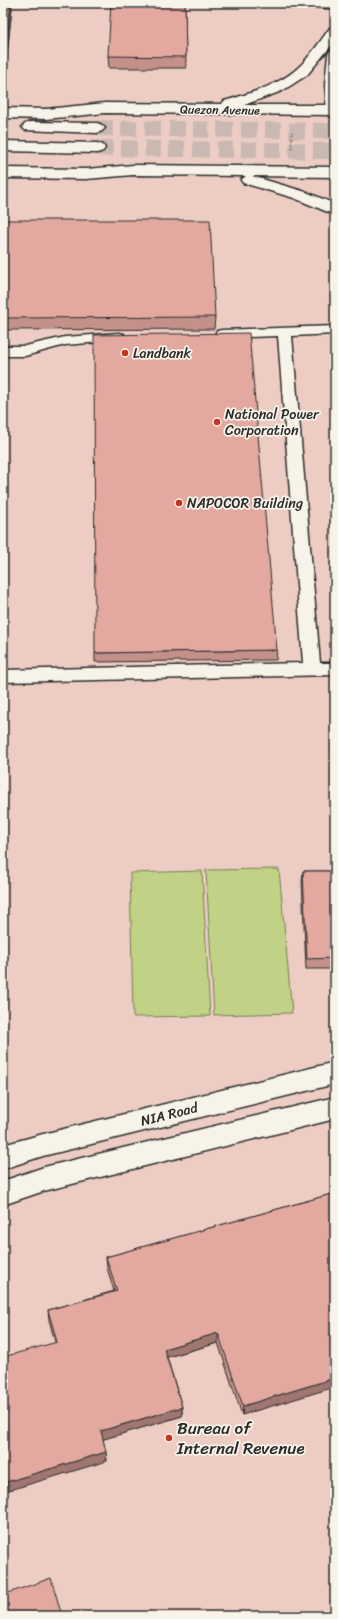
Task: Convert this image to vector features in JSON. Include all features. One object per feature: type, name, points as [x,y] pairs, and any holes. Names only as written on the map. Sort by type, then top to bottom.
[{"type":"main road","points":[[212,110],[272,90],[294,78],[310,64],[335,32]]},
{"type":"main road","points":[[335,54],[333,85],[335,111]]},
{"type":"main road","name":"Quezon Avenue","points":[[52,99],[105,108]]},
{"type":"main road","name":"Quezon Avenue","points":[[3,113],[46,114],[105,108],[335,111]]},
{"type":"main road","points":[[3,127],[97,128]]},
{"type":"main road","points":[[3,146],[98,148]]},
{"type":"main road","points":[[3,162],[85,163],[133,170]]},
{"type":"main road","points":[[3,173],[86,174],[133,170],[335,172]]},
{"type":"main road","points":[[206,171],[231,175],[282,188],[335,210]]},
{"type":"main road","name":"NIA Road","points":[[3,1157],[43,1145],[335,1073]]},
{"type":"main road","points":[[3,1192],[44,1179],[335,1108]]},
{"type":"lane","points":[[308,3],[335,5]]},
{"type":"lane","points":[[207,334],[335,330]]},
{"type":"lane","points":[[285,332],[312,669]]},
{"type":"lane","points":[[3,351],[25,351],[65,340],[136,336]]},
{"type":"lane","points":[[3,676],[335,669]]},
{"type":"path","points":[[292,129],[292,150]]},
{"type":"shaded area","points":[[3,3],[335,3],[335,1616],[3,1616]]},
{"type":"green space","points":[[279,869],[292,1013],[214,1015],[206,870]]},
{"type":"green space","points":[[202,871],[210,1016],[133,1017],[130,873]]},
{"type":"building","points":[[3,3],[11,3],[5,51],[3,51]]},
{"type":"building","points":[[111,3],[185,3],[186,57],[108,56]]},
{"type":"building","points":[[3,220],[210,220],[215,317],[3,318]]},
{"type":"building","name":"NAPOCOR Building","points":[[249,333],[277,650],[95,653],[94,335]]},
{"type":"building","points":[[303,871],[335,871],[335,958],[307,959]]},
{"type":"building","points":[[335,1193],[335,1378],[243,1406],[218,1333],[164,1349],[182,1407],[101,1431],[106,1452],[3,1483],[3,1357],[57,1342],[48,1310],[117,1291],[106,1257]]},
{"type":"building","points":[[51,1578],[62,1616],[3,1616],[3,1595]]},
{"type":"tunnel","points":[[97,128],[335,131]]},
{"type":"tunnel","points":[[97,148],[335,151]]},
{"type":"place","name":"Landbank","points":[[125,353]]},
{"type":"place","name":"National Power Corporation","points":[[217,422]]},
{"type":"place","name":"NAPOCOR Building","points":[[179,503]]},
{"type":"place","name":"Bureau of Internal Revenue","points":[[169,1438]]}]
